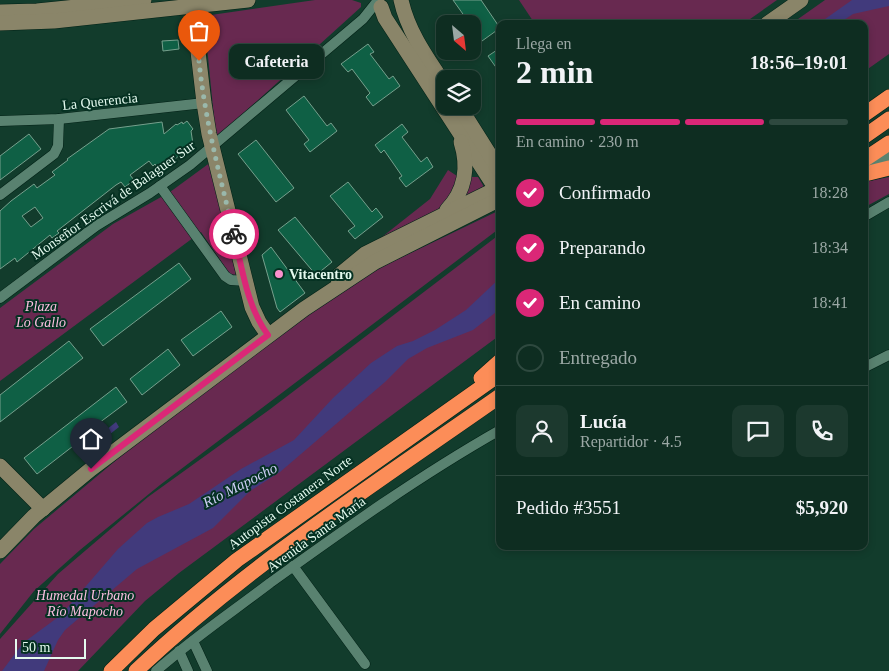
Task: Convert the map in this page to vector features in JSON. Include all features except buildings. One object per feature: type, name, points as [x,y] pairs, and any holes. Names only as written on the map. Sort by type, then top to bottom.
[{"type":"highway","points":[[868,112],[889,97]]},
{"type":"highway","points":[[868,134],[889,118]]},
{"type":"highway","points":[[868,157],[889,143]]},
{"type":"highway","points":[[868,172],[889,168]]},
{"type":"highway","points":[[452,408],[471,387],[496,365]]},
{"type":"highway","name":"Autopista Costanera Norte","points":[[111,671],[154,629],[237,560],[496,377]]},
{"type":"highway","points":[[136,671],[256,568],[496,399]]},
{"type":"street","points":[[0,12],[38,11],[144,0]]},
{"type":"street","points":[[0,23],[54,21],[192,3],[248,0]]},
{"type":"street","points":[[374,2],[390,7],[400,0],[408,25],[436,71]]},
{"type":"street","points":[[773,20],[801,0]]},
{"type":"street","points":[[374,2],[496,188]]},
{"type":"street","name":"Monseñor Escrivá de Balaguer Sur","points":[[0,298],[96,226],[190,165],[363,20],[374,2]]},
{"type":"street","points":[[192,3],[204,103],[212,145],[252,307],[268,335]]},
{"type":"street","name":"La Querencia","points":[[0,121],[59,119],[204,103]]},
{"type":"street","points":[[465,115],[496,165]]},
{"type":"street","points":[[0,195],[54,154],[58,146],[59,119]]},
{"type":"street","points":[[442,215],[458,196],[465,174],[465,160],[453,122]]},
{"type":"street","points":[[470,123],[496,151]]},
{"type":"street","points":[[868,171],[889,155]]},
{"type":"street","points":[[160,186],[225,276],[230,280],[246,281]]},
{"type":"street","points":[[304,309],[316,293],[365,254],[442,215],[496,194]]},
{"type":"street","points":[[0,552],[43,508],[91,469],[304,309],[375,262],[496,195]]},
{"type":"street","points":[[868,214],[889,202]]},
{"type":"street","points":[[868,366],[889,355]]},
{"type":"street","name":"Avenida Santa María","points":[[156,671],[179,651],[293,566],[390,498],[496,432]]},
{"type":"street","points":[[0,466],[43,508]]},
{"type":"street","points":[[293,566],[365,664]]},
{"type":"street","points":[[193,641],[207,671]]},
{"type":"street","points":[[179,651],[188,671]]},
{"type":"green space","points":[[315,0],[352,0],[361,3],[361,7],[216,138],[204,16]]},
{"type":"green space","points":[[519,0],[777,0],[749,20],[532,20]]},
{"type":"green space","points":[[825,0],[889,0],[889,54],[868,69],[868,20],[797,20]]},
{"type":"green space","name":"Plaza Lo Gallo","points":[[211,162],[236,275],[230,274],[201,232],[0,381],[0,308],[113,224],[170,192]]},
{"type":"green space","points":[[448,170],[457,176],[461,176],[446,209],[358,256],[430,199]]},
{"type":"green space","points":[[469,177],[478,177],[484,187],[461,205]]},
{"type":"green space","points":[[889,177],[889,194],[868,205],[868,181]]},
{"type":"green space","points":[[496,212],[496,231],[160,485],[80,550],[34,591],[0,634],[0,564],[34,529],[157,426],[343,288]]},
{"type":"green space","name":"Humedal Urbano Río Mapocho","points":[[496,237],[496,338],[179,573],[145,601],[78,671],[0,671],[0,639],[58,574],[148,497],[269,410]]},
{"type":"water","points":[[852,0],[889,0],[889,6],[853,14],[844,20],[824,20]]},
{"type":"water","name":"Río Mapocho","points":[[496,282],[496,312],[473,330],[427,348],[408,359],[385,382],[280,472],[250,491],[213,528],[137,569],[65,630],[58,640],[44,671],[2,671],[23,643],[61,615],[118,549],[147,523],[189,504],[241,469],[294,440],[333,398],[371,363],[397,346],[413,341],[435,330],[466,310]]},
{"type":"water","points":[[116,422],[119,427],[95,446],[91,442]]},
{"type":"way so far","points":[[199,61],[210,140],[234,234]]},
{"type":"place","name":"Cafeteria","points":[[199,61]]},
{"type":"place","name":"Vitacentro","points":[[279,274]]},
{"type":"route","points":[[91,469],[268,335],[252,307],[234,234]]}]
